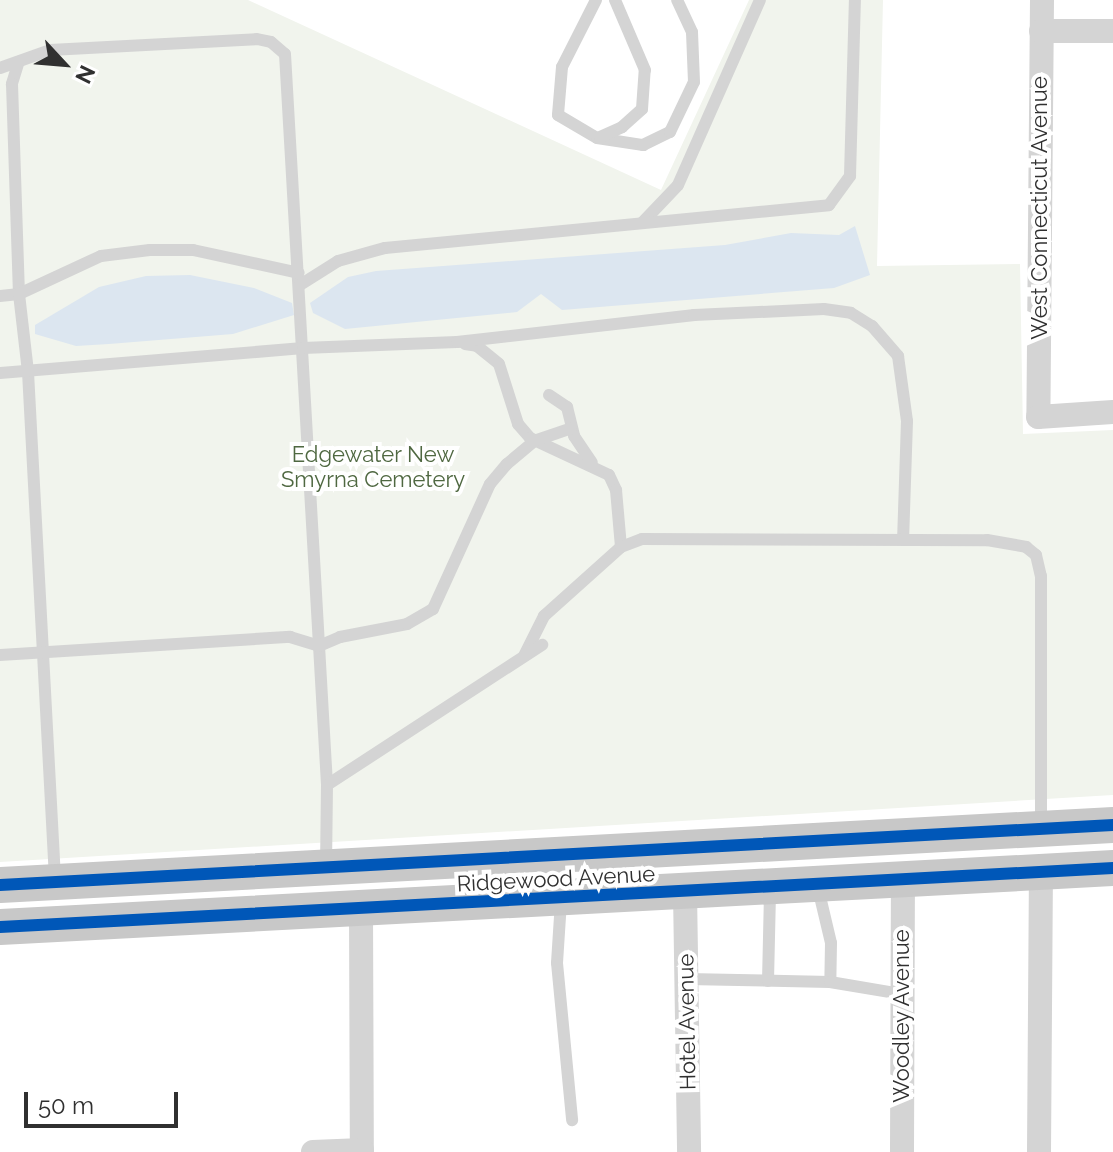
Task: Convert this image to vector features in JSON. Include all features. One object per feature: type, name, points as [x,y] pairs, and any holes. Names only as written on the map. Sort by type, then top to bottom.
[{"type":"main road","name":"Ridgewood Avenue","points":[[0,885],[1113,825]]},
{"type":"main road","points":[[369,908],[382,896],[402,886],[609,873],[635,852]]},
{"type":"main road","points":[[17,926],[75,907],[295,893],[326,868]]},
{"type":"main road","name":"Ridgewood Avenue","points":[[17,926],[1113,868]]},
{"type":"street","name":"West Connecticut Avenue","points":[[1042,0],[1038,417],[1113,412]]},
{"type":"street","points":[[1041,31],[1113,31]]},
{"type":"street","points":[[1039,1152],[1041,873]]},
{"type":"street","name":"Woodley Avenue","points":[[902,1152],[903,880]]},
{"type":"street","name":"Hotel Avenue","points":[[685,892],[689,1152]]},
{"type":"street","points":[[313,1152],[362,1151],[369,908]]},
{"type":"lane","points":[[596,0],[562,67],[558,115],[597,138],[643,145],[670,132],[694,82],[692,32],[677,0]]},
{"type":"lane","points":[[597,138],[622,127],[642,109],[645,70],[615,0]]},
{"type":"lane","points":[[642,223],[678,185],[760,0]]},
{"type":"lane","points":[[0,296],[19,294],[101,256],[150,250],[193,250],[299,279],[338,261],[385,248],[829,205],[843,192],[852,151],[855,0]]},
{"type":"lane","points":[[0,68],[50,50],[257,39],[280,47],[288,65],[327,785],[326,868]]},
{"type":"lane","points":[[18,64],[12,84],[19,294],[28,372],[40,653],[55,882]]},
{"type":"lane","points":[[0,75],[12,84]]},
{"type":"lane","points":[[0,373],[303,348],[457,342],[694,315],[824,309],[851,313],[872,326],[898,356],[907,421],[903,539]]},
{"type":"lane","points":[[457,342],[477,346],[499,364],[518,424],[534,441],[592,463],[609,475],[616,490],[621,547]]},
{"type":"lane","points":[[549,395],[567,407],[571,428],[592,463]]},
{"type":"lane","points":[[0,655],[290,637],[319,646],[340,637],[407,624],[433,609],[490,484],[534,441],[571,428]]},
{"type":"lane","points":[[524,656],[544,616],[621,547],[642,539],[987,540],[1026,547],[1036,555],[1041,576],[1041,831]]},
{"type":"lane","points":[[327,785],[542,645]]},
{"type":"lane","points":[[818,885],[831,943],[830,982]]},
{"type":"lane","points":[[768,981],[770,887]]},
{"type":"lane","points":[[561,898],[557,963],[572,1120]]},
{"type":"lane","points":[[687,979],[830,982],[902,994]]},
{"type":"green space","name":"Edgewater New Smyrna Cemetery","points":[[0,0],[248,0],[661,190],[749,0],[883,0],[877,266],[1020,264],[1023,434],[1113,430],[1113,795],[0,862]]},
{"type":"shaded area","points":[[855,226],[870,275],[834,288],[562,310],[541,294],[517,312],[345,329],[313,313],[310,303],[348,277],[376,271],[725,245],[791,233],[839,235]]},
{"type":"shaded area","points":[[190,275],[254,288],[292,303],[294,315],[233,334],[109,344],[76,346],[35,334],[35,325],[99,287],[146,276]]},
{"type":"cycle path","points":[[0,885],[1113,825]]},
{"type":"cycle path","points":[[0,927],[1113,868]]}]
